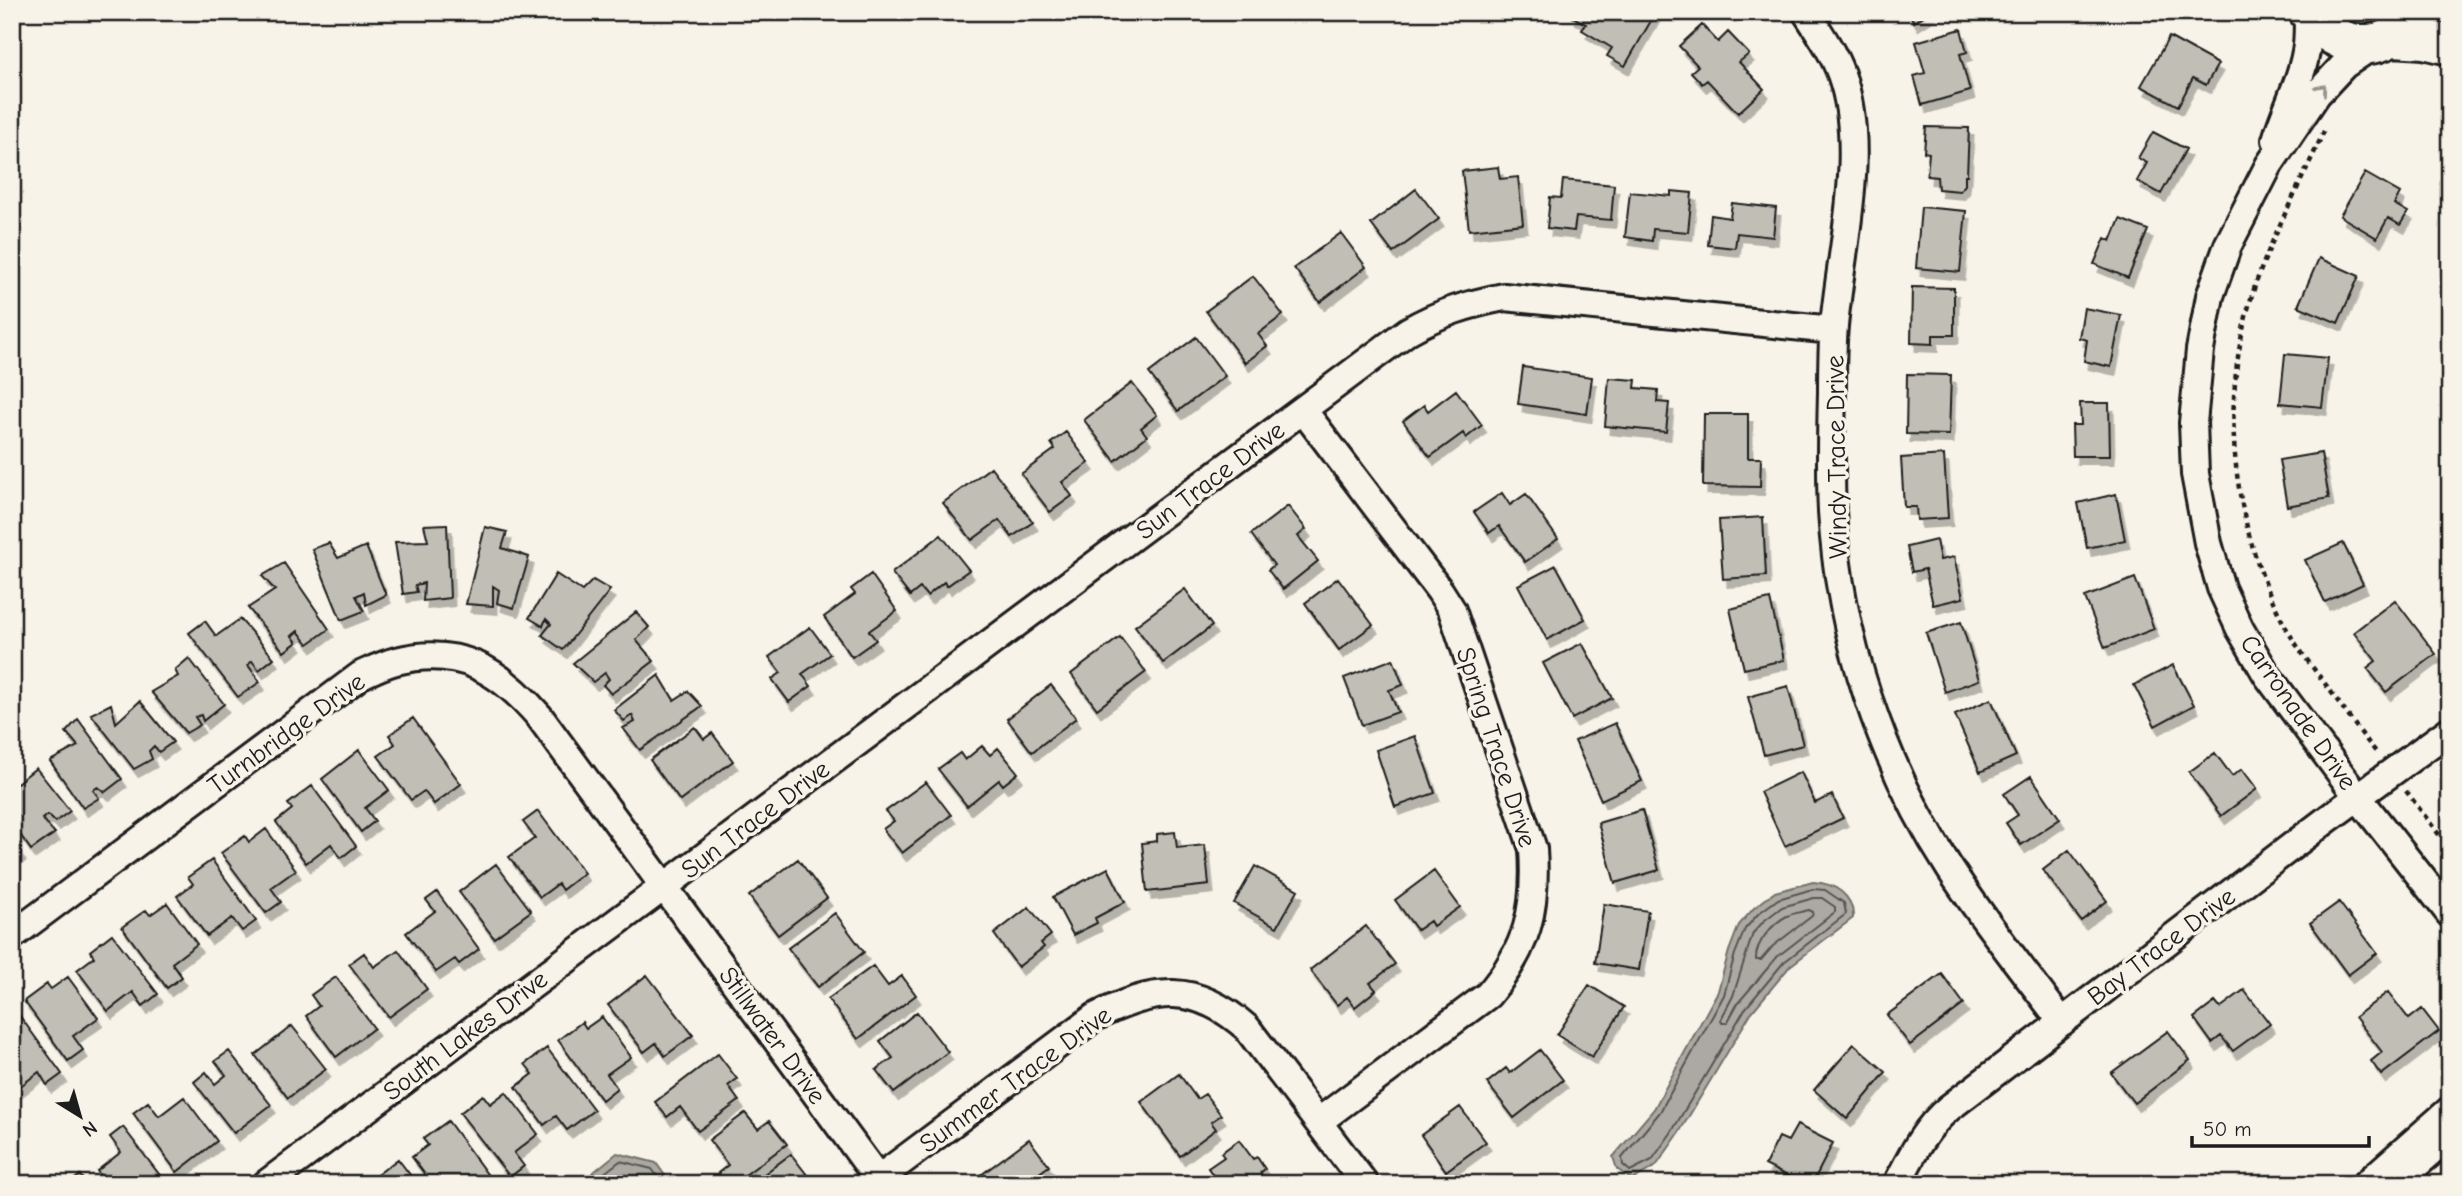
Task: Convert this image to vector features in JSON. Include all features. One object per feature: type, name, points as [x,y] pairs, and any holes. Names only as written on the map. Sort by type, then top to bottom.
[{"type":"main road","points":[[2309,12],[2320,27],[2336,38],[2355,44],[2395,31],[2450,45]]},
{"type":"street","name":"Windy Trace Drive","points":[[1806,12],[1827,44],[1841,73],[1850,110],[1853,144],[1833,330],[1830,450],[1832,512],[1838,569],[1864,686],[1890,754],[1949,867],[2062,1022]]},
{"type":"street","name":"Carronade Drive","points":[[2269,165],[2285,110],[2300,74],[2307,45],[2309,12]]},
{"type":"street","name":"Carronade Drive","points":[[2395,31],[2344,65],[2317,94],[2269,165],[2228,245],[2210,296],[2200,350],[2193,423],[2195,474],[2200,510],[2221,588],[2240,629],[2267,675],[2449,914]]},
{"type":"street","name":"Sun Trace Drive","points":[[663,887],[1408,331],[1431,317],[1455,308],[1504,297],[1833,330]]},
{"type":"street","name":"Spring Trace Drive","points":[[1303,410],[1440,591],[1451,610],[1533,849],[1535,878],[1530,920],[1522,941],[1502,978],[1488,995],[1318,1122]]},
{"type":"street","name":"Turnbridge Drive","points":[[12,936],[361,675],[394,661],[424,655],[459,659],[491,671],[516,690],[539,716],[663,887]]},
{"type":"street","name":"Bay Trace Drive","points":[[1897,1184],[1922,1136],[1934,1121],[2358,797],[2450,730]]},
{"type":"street","name":"Stillwater Drive","points":[[663,887],[880,1181]]},
{"type":"street","name":"South Lakes Drive","points":[[267,1183],[663,887]]},
{"type":"street","name":"Summer Trace Drive","points":[[880,1181],[1095,1017],[1127,1000],[1149,994],[1190,995],[1229,1012],[1247,1028],[1365,1184]]},
{"type":"street","points":[[2366,1184],[2450,1110]]},
{"type":"street","points":[[2394,1184],[2450,1136]]},
{"type":"path","points":[[2328,118],[2300,187],[2259,274],[2240,346],[2234,385],[2234,445],[2241,501],[2259,566],[2279,616],[2297,646],[2382,758]]},
{"type":"path","points":[[2401,785],[2450,849]]},
{"type":"water","points":[[1813,882],[1828,885],[1841,892],[1850,903],[1853,918],[1790,966],[1751,1013],[1656,1166],[1632,1180],[1617,1169],[1613,1157],[1654,1109],[1718,991],[1739,925],[1754,908],[1775,892]]},
{"type":"water","points":[[617,1153],[656,1163],[671,1184],[579,1184]]},
{"type":"building","points":[[1573,12],[1656,12],[1625,66],[1607,56],[1612,48],[1582,30],[1586,24],[1571,16]]},
{"type":"building","points":[[1908,12],[1930,12],[1914,22]]},
{"type":"building","points":[[1702,25],[1718,42],[1728,32],[1749,54],[1739,62],[1764,89],[1738,113],[1707,80],[1702,84],[1691,72],[1698,66],[1679,46]]},
{"type":"building","points":[[1961,29],[1967,52],[1960,54],[1970,91],[1922,105],[1914,76],[1925,73],[1916,42]]},
{"type":"building","points":[[2169,37],[2218,64],[2206,85],[2193,78],[2178,106],[2141,86]]},
{"type":"building","points":[[1926,127],[1969,128],[1967,175],[1965,185],[1960,191],[1938,189],[1937,177],[1927,176],[1929,153],[1924,152]]},
{"type":"building","points":[[2153,132],[2186,149],[2161,194],[2137,181],[2147,163],[2138,158]]},
{"type":"building","points":[[1498,167],[1500,179],[1518,177],[1523,224],[1469,230],[1462,171]]},
{"type":"building","points":[[2365,173],[2400,193],[2394,204],[2408,212],[2400,225],[2388,218],[2377,238],[2340,216]]},
{"type":"building","points":[[1563,180],[1614,185],[1611,220],[1576,217],[1574,231],[1547,228],[1550,197],[1561,198]]},
{"type":"building","points":[[1416,189],[1439,219],[1393,253],[1371,224]]},
{"type":"building","points":[[1671,191],[1692,193],[1688,232],[1653,229],[1652,241],[1625,237],[1630,192],[1671,196]]},
{"type":"building","points":[[1732,203],[1776,208],[1773,237],[1737,233],[1735,248],[1708,245],[1711,215],[1730,218]]},
{"type":"building","points":[[1921,207],[1966,211],[1960,272],[1916,268]]},
{"type":"building","points":[[2120,219],[2148,230],[2128,278],[2094,264],[2105,238],[2111,241]]},
{"type":"building","points":[[1341,233],[1366,267],[1320,302],[1294,268]]},
{"type":"building","points":[[2319,258],[2359,276],[2338,323],[2298,306]]},
{"type":"building","points":[[1253,276],[1283,315],[1258,334],[1267,346],[1245,363],[1206,311]]},
{"type":"building","points":[[1912,287],[1954,288],[1954,335],[1933,335],[1933,344],[1911,343]]},
{"type":"building","points":[[2084,308],[2121,315],[2111,367],[2084,361],[2087,340],[2079,338]]},
{"type":"building","points":[[1196,337],[1225,376],[1178,411],[1149,373]]},
{"type":"building","points":[[2285,354],[2328,358],[2322,407],[2280,403]]},
{"type":"building","points":[[1523,367],[1592,377],[1587,414],[1518,404]]},
{"type":"building","points":[[1907,374],[1951,375],[1949,435],[1906,434]]},
{"type":"building","points":[[1609,378],[1636,380],[1635,388],[1658,390],[1657,402],[1669,403],[1666,432],[1605,426]]},
{"type":"building","points":[[1132,383],[1157,415],[1141,428],[1147,436],[1115,461],[1084,420]]},
{"type":"building","points":[[1456,390],[1482,425],[1466,438],[1463,433],[1430,457],[1403,421],[1424,405],[1428,411]]},
{"type":"building","points":[[2080,403],[2109,403],[2110,456],[2073,456],[2072,425],[2081,425]]},
{"type":"building","points":[[1704,414],[1748,414],[1748,458],[1761,458],[1760,487],[1703,486]]},
{"type":"building","points":[[1066,432],[1089,463],[1062,482],[1072,496],[1050,512],[1021,474],[1055,449],[1051,443]]},
{"type":"building","points":[[2321,453],[2329,498],[2287,506],[2279,460]]},
{"type":"building","points":[[1944,455],[1948,518],[1917,520],[1916,507],[1904,507],[1901,458]]},
{"type":"building","points":[[991,467],[1033,522],[1012,537],[999,520],[972,540],[943,503]]},
{"type":"building","points":[[1502,493],[1510,505],[1526,494],[1558,539],[1525,562],[1499,526],[1489,533],[1474,512]]},
{"type":"building","points":[[2116,494],[2125,540],[2087,548],[2078,503]]},
{"type":"building","points":[[1288,506],[1306,529],[1298,536],[1318,561],[1283,589],[1268,570],[1274,565],[1251,534]]},
{"type":"building","points":[[1763,517],[1766,576],[1723,579],[1719,520]]},
{"type":"building","points":[[447,524],[450,598],[423,601],[424,583],[415,585],[417,592],[403,594],[395,542],[428,541],[424,525]]},
{"type":"building","points":[[485,527],[507,532],[502,548],[529,557],[514,608],[497,603],[499,590],[493,586],[493,606],[466,604]]},
{"type":"building","points":[[941,535],[969,570],[947,586],[944,582],[927,596],[920,588],[910,596],[892,573]]},
{"type":"building","points":[[1936,540],[1940,560],[1954,557],[1963,598],[1933,605],[1925,569],[1912,572],[1907,547]]},
{"type":"building","points":[[329,543],[338,558],[366,546],[386,595],[366,605],[364,592],[356,596],[364,611],[341,620],[312,549]]},
{"type":"building","points":[[2343,543],[2363,584],[2325,602],[2305,560]]},
{"type":"building","points":[[284,563],[329,629],[308,644],[298,631],[292,636],[297,642],[284,652],[248,608],[275,590],[262,576]]},
{"type":"building","points":[[1556,565],[1585,619],[1547,640],[1518,585]]},
{"type":"building","points":[[556,574],[582,591],[593,580],[610,590],[563,650],[542,635],[551,624],[546,619],[543,626],[529,618]]},
{"type":"building","points":[[871,574],[897,611],[869,631],[876,640],[852,657],[824,617],[855,594],[851,589]]},
{"type":"building","points":[[1338,578],[1373,625],[1339,650],[1305,603]]},
{"type":"building","points":[[2135,578],[2154,629],[2105,648],[2085,597]]},
{"type":"building","points":[[1185,589],[1212,626],[1163,663],[1135,626]]},
{"type":"building","points":[[1770,599],[1784,660],[1744,669],[1730,609]]},
{"type":"building","points":[[2395,600],[2436,654],[2386,692],[2367,668],[2376,661],[2354,632]]},
{"type":"building","points":[[636,612],[649,627],[636,640],[654,661],[611,694],[603,685],[609,679],[605,673],[593,682],[573,663]]},
{"type":"building","points":[[240,619],[274,658],[259,670],[252,661],[248,665],[260,682],[238,697],[189,633],[205,621],[216,636]]},
{"type":"building","points":[[1961,622],[1979,680],[1945,692],[1926,633]]},
{"type":"building","points":[[810,627],[830,654],[802,674],[811,686],[789,702],[772,679],[781,673],[769,657]]},
{"type":"building","points":[[1120,637],[1146,672],[1097,709],[1071,674]]},
{"type":"building","points":[[1582,643],[1612,698],[1572,719],[1543,663]]},
{"type":"building","points":[[189,658],[224,704],[203,721],[201,715],[195,717],[200,725],[186,733],[151,692],[178,676],[175,670]]},
{"type":"building","points":[[1393,659],[1403,685],[1389,690],[1398,712],[1362,725],[1344,678]]},
{"type":"building","points":[[2173,665],[2194,705],[2155,726],[2134,685]]},
{"type":"building","points":[[659,675],[674,700],[688,691],[702,706],[640,750],[623,728],[635,722],[632,715],[624,721],[614,710]]},
{"type":"building","points":[[1051,685],[1076,718],[1032,752],[1007,719]]},
{"type":"building","points":[[1788,686],[1803,745],[1764,755],[1748,697]]},
{"type":"building","points":[[1991,699],[2016,756],[1980,772],[1955,715]]},
{"type":"building","points":[[140,701],[173,742],[159,752],[154,746],[149,751],[152,759],[134,769],[91,714],[111,704],[116,723]]},
{"type":"building","points":[[413,718],[461,784],[434,804],[424,791],[411,800],[378,756],[395,744],[389,735]]},
{"type":"building","points":[[78,719],[122,779],[105,792],[98,787],[93,790],[99,798],[83,808],[50,761],[78,746],[66,732]]},
{"type":"building","points":[[1615,723],[1642,781],[1601,800],[1575,741]]},
{"type":"building","points":[[695,727],[704,739],[712,733],[733,761],[680,801],[650,760]]},
{"type":"building","points":[[1415,736],[1435,793],[1395,807],[1376,750]]},
{"type":"building","points":[[982,746],[990,755],[998,748],[1018,773],[1003,785],[999,780],[967,806],[938,769],[960,753],[965,760]]},
{"type":"building","points":[[359,750],[389,790],[365,808],[375,821],[361,832],[322,779]]},
{"type":"building","points":[[2215,753],[2232,776],[2242,769],[2257,789],[2221,816],[2189,772]]},
{"type":"building","points":[[36,768],[70,811],[55,822],[48,815],[42,819],[55,833],[31,850],[12,823],[12,787]]},
{"type":"building","points":[[1801,772],[1815,803],[1832,795],[1843,818],[1785,846],[1760,792]]},
{"type":"building","points":[[2031,776],[2060,819],[2021,845],[2006,823],[2018,815],[2004,794]]},
{"type":"building","points":[[926,782],[951,815],[902,853],[883,829],[894,821],[886,811]]},
{"type":"building","points":[[312,786],[356,846],[341,858],[331,844],[306,863],[276,822],[292,809],[288,804]]},
{"type":"building","points":[[1642,810],[1659,870],[1615,883],[1598,823]]},
{"type":"building","points":[[538,811],[584,873],[562,890],[558,884],[540,897],[509,857],[535,838],[523,822]]},
{"type":"building","points":[[266,829],[296,870],[271,888],[281,902],[266,913],[221,853],[245,836],[249,842]]},
{"type":"building","points":[[1175,832],[1177,848],[1205,845],[1209,885],[1147,892],[1142,843],[1157,841],[1157,834]]},
{"type":"building","points":[[12,841],[21,853],[12,859]]},
{"type":"building","points":[[2069,850],[2107,901],[2081,921],[2043,870]]},
{"type":"building","points":[[798,859],[827,898],[778,935],[749,896]]},
{"type":"building","points":[[212,860],[256,921],[242,931],[232,918],[207,936],[177,896],[193,884],[188,877]]},
{"type":"building","points":[[496,864],[531,911],[494,938],[459,892]]},
{"type":"building","points":[[1255,866],[1298,890],[1277,927],[1234,903]]},
{"type":"building","points":[[1108,868],[1125,902],[1095,918],[1097,923],[1073,935],[1053,897]]},
{"type":"building","points":[[1434,871],[1460,907],[1433,926],[1430,921],[1417,930],[1395,900]]},
{"type":"building","points":[[437,892],[479,949],[459,964],[455,959],[436,972],[406,933],[435,911],[426,900]]},
{"type":"building","points":[[2339,902],[2377,953],[2348,975],[2310,923]]},
{"type":"building","points":[[167,903],[197,944],[172,963],[182,977],[167,988],[122,927],[146,910],[150,915]]},
{"type":"building","points":[[1604,904],[1648,911],[1639,970],[1595,963]]},
{"type":"building","points":[[1029,907],[1051,935],[1041,943],[1044,947],[1018,967],[994,934]]},
{"type":"building","points":[[835,913],[864,952],[818,987],[788,948]]},
{"type":"building","points":[[1366,926],[1395,964],[1370,983],[1376,990],[1355,1007],[1347,997],[1337,1005],[1310,970]]},
{"type":"building","points":[[112,934],[158,994],[143,1006],[133,992],[108,1011],[77,970],[94,957],[90,951]]},
{"type":"building","points":[[398,950],[427,989],[389,1017],[349,964],[364,953],[374,967]]},
{"type":"building","points":[[873,966],[888,986],[902,976],[916,995],[858,1039],[828,999]]},
{"type":"building","points":[[1942,974],[1964,1004],[1910,1045],[1887,1015]]},
{"type":"building","points":[[647,975],[693,1035],[665,1056],[656,1043],[644,1052],[608,1005]]},
{"type":"building","points":[[68,977],[98,1018],[73,1036],[83,1050],[68,1061],[24,1001],[47,984],[51,989]]},
{"type":"building","points":[[336,977],[374,1028],[336,1057],[306,1016],[319,1006],[311,995]]},
{"type":"building","points":[[1589,985],[1624,1007],[1592,1057],[1557,1035]]},
{"type":"building","points":[[2244,990],[2270,1024],[2233,1051],[2221,1036],[2212,1043],[2194,1018],[2215,1002],[2220,1008]]},
{"type":"building","points":[[2388,992],[2409,1019],[2422,1009],[2439,1031],[2381,1075],[2371,1061],[2382,1052],[2355,1017]]},
{"type":"building","points":[[14,1008],[62,1074],[47,1085],[39,1072],[14,1091],[12,1089]]},
{"type":"building","points":[[917,1012],[948,1052],[894,1093],[876,1070],[893,1058],[880,1041]]},
{"type":"building","points":[[602,1017],[631,1057],[607,1074],[617,1088],[602,1100],[558,1040],[582,1022],[586,1028]]},
{"type":"building","points":[[292,1026],[326,1069],[288,1098],[255,1055]]},
{"type":"building","points":[[2168,1031],[2190,1060],[2134,1103],[2111,1073]]},
{"type":"building","points":[[1854,1044],[1886,1072],[1847,1119],[1814,1090]]},
{"type":"building","points":[[547,1048],[594,1110],[567,1130],[556,1116],[544,1125],[516,1087],[533,1074],[525,1064]]},
{"type":"building","points":[[1540,1050],[1563,1080],[1514,1118],[1487,1083],[1506,1068],[1510,1073]]},
{"type":"building","points":[[229,1051],[271,1105],[234,1133],[194,1082],[206,1072],[215,1084],[226,1075],[215,1061]]},
{"type":"building","points":[[718,1054],[737,1079],[728,1086],[739,1101],[698,1131],[680,1107],[667,1117],[655,1102]]},
{"type":"building","points":[[1179,1074],[1197,1099],[1205,1094],[1221,1115],[1211,1122],[1216,1129],[1180,1156],[1141,1102]]},
{"type":"building","points":[[506,1092],[538,1134],[514,1153],[524,1166],[510,1177],[460,1113],[483,1095],[490,1104]]},
{"type":"building","points":[[184,1097],[217,1141],[177,1172],[133,1113],[148,1102],[159,1116]]},
{"type":"building","points":[[1460,1107],[1486,1142],[1446,1171],[1421,1135]]},
{"type":"building","points":[[745,1113],[758,1129],[769,1121],[787,1144],[733,1184],[726,1184],[718,1173],[728,1165],[709,1140]]},
{"type":"building","points":[[448,1121],[492,1181],[489,1184],[470,1184],[467,1179],[461,1184],[432,1184],[412,1157],[428,1145],[423,1139]]},
{"type":"building","points":[[1797,1125],[1833,1143],[1812,1184],[1803,1184],[1765,1165],[1779,1137],[1788,1141]]},
{"type":"building","points":[[123,1127],[165,1182],[163,1184],[106,1184],[97,1171],[121,1152],[110,1137]]},
{"type":"building","points":[[1029,1139],[1049,1166],[1038,1174],[1046,1184],[969,1184]]},
{"type":"building","points":[[1239,1140],[1253,1159],[1257,1157],[1265,1169],[1260,1173],[1267,1184],[1219,1184],[1208,1168],[1224,1157],[1221,1153]]},
{"type":"building","points":[[791,1154],[814,1184],[751,1184]]},
{"type":"building","points":[[398,1159],[417,1184],[365,1184]]},
{"type":"building","points":[[1978,1173],[2000,1184],[1973,1184]]},
{"type":"building","points":[[80,1175],[86,1184],[69,1184]]}]
